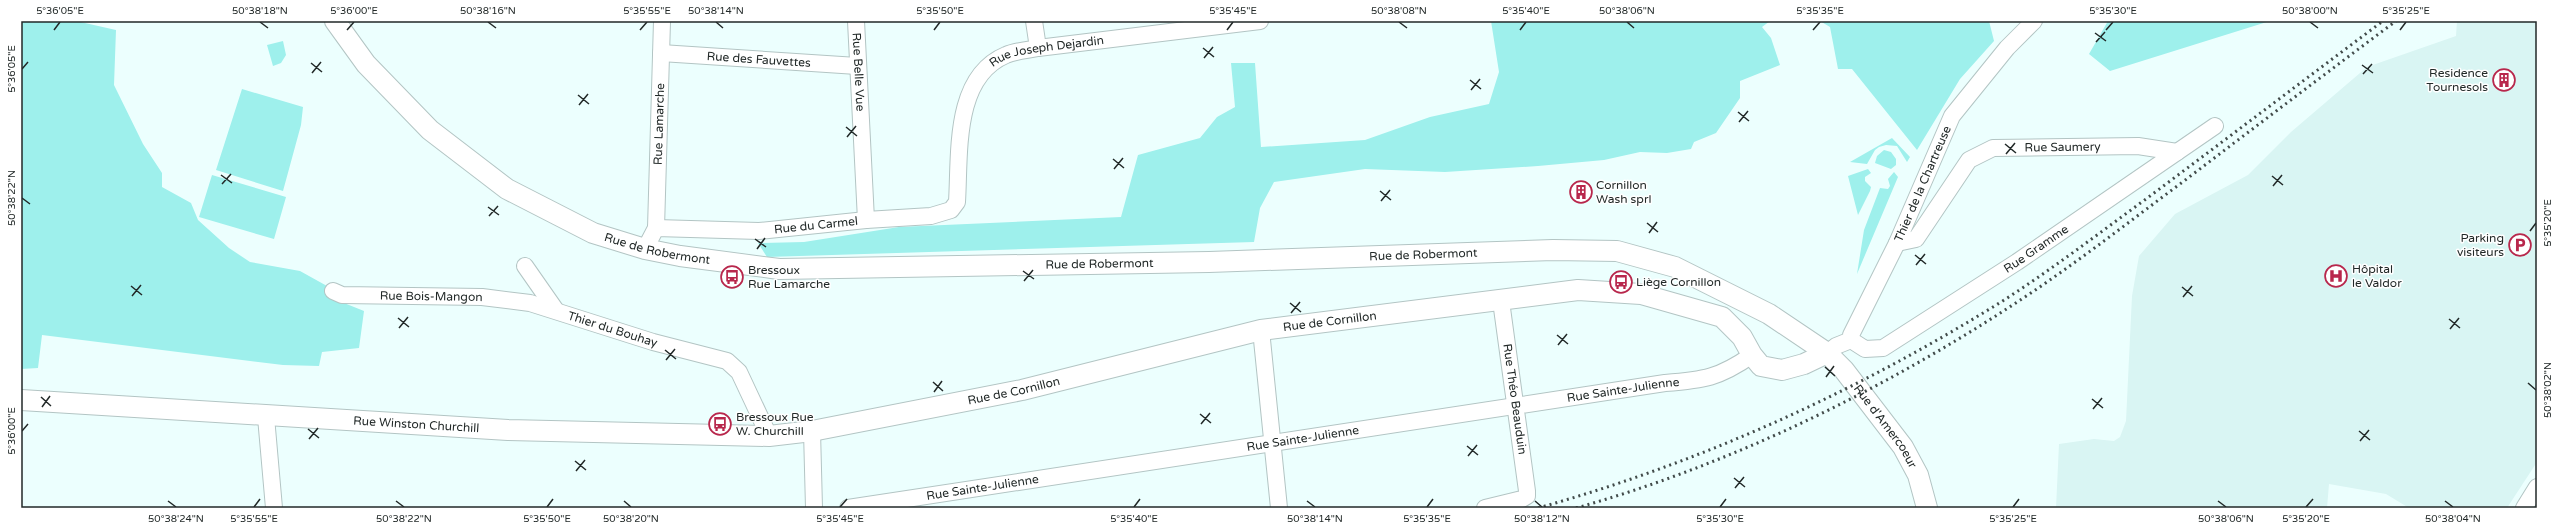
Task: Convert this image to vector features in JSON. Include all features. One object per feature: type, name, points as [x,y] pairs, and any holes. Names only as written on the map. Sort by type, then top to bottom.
[{"type":"main road","name":"Rue de Robermont","points":[[335,21],[366,64],[430,130],[480,169],[534,204],[593,233],[645,249],[779,269],[1210,262],[1553,250],[1617,251],[1675,267],[1693,274],[1769,314],[1827,353]]},
{"type":"main road","name":"Rue de Cornillon","points":[[812,431],[1022,390],[1261,330],[1501,302],[1578,290],[1641,294],[1722,317],[1742,337],[1752,355],[1761,366],[1782,370],[1804,364],[1827,353]]},
{"type":"main road","name":"Rue d'Amercoeur","points":[[1827,353],[1844,370],[1903,447],[1918,475],[1927,508]]},
{"type":"main road","name":"Rue Winston Churchill","points":[[21,400],[508,430],[769,436],[812,431]]},
{"type":"street","name":"Rue Lamarche","points":[[656,228],[662,21]]},
{"type":"street","name":"Rue Belle Vue","points":[[856,21],[866,220]]},
{"type":"street","points":[[1034,21],[1038,48]]},
{"type":"street","name":"Rue Joseph Dejardin","points":[[951,210],[957,202],[963,118],[966,101],[972,83],[995,60],[1007,54],[1038,48],[1215,23],[1260,21]]},
{"type":"street","name":"Thier de la Chartreuse","points":[[1851,340],[1851,335],[1897,243],[1952,116],[2007,48],[2034,21]]},
{"type":"street","name":"Rue des Fauvettes","points":[[661,53],[858,66]]},
{"type":"street","name":"Rue Gramme","points":[[1851,340],[1865,350],[1883,348],[2017,262],[2215,126]]},
{"type":"street","name":"Rue Saumery","points":[[1897,243],[1916,239],[1969,160],[1993,148],[2138,146],[2177,152]]},
{"type":"street","name":"Rue du Carmel","points":[[656,228],[759,231],[866,220],[931,216],[951,210]]},
{"type":"street","points":[[645,249],[656,228]]},
{"type":"street","name":"Thier du Bouhay","points":[[525,266],[555,309]]},
{"type":"street","name":"Rue Bois-Mangon","points":[[333,291],[342,295],[482,297],[530,303]]},
{"type":"street","name":"Rue Théo Beauduin","points":[[1485,508],[1526,496],[1517,407],[1501,302]]},
{"type":"street","name":"Thier du Bouhay","points":[[530,303],[555,309],[653,342],[727,361],[739,372],[769,436]]},
{"type":"street","points":[[1261,330],[1279,508]]},
{"type":"street","points":[[1827,353],[1836,346],[1851,340]]},
{"type":"street","name":"Rue Sainte-Julienne","points":[[848,508],[1517,407],[1665,383],[1706,380],[1729,371],[1752,355]]},
{"type":"street","points":[[266,416],[274,508]]},
{"type":"street","points":[[812,431],[814,508]]},
{"type":"street","points":[[2524,508],[2537,487]]},
{"type":"shaded area","points":[[21,21],[76,21],[116,30],[114,85],[143,144],[162,173],[162,187],[191,203],[198,220],[229,248],[250,262],[300,271],[327,286],[344,303],[364,311],[359,348],[322,352],[319,366],[283,365],[42,335],[38,368],[21,369]]},
{"type":"shaded area","points":[[1491,21],[1770,21],[1762,27],[1771,38],[1780,65],[1740,81],[1740,98],[1716,133],[1694,142],[1691,149],[1667,153],[1640,152],[1604,160],[1445,172],[1365,169],[1274,182],[1260,208],[1254,242],[767,257],[758,243],[804,242],[899,227],[1121,217],[1138,155],[1200,138],[1217,117],[1235,107],[1231,63],[1255,63],[1261,147],[1365,140],[1430,117],[1489,104],[1499,72]]},
{"type":"shaded area","points":[[1820,21],[1989,21],[1994,41],[1960,79],[1917,150],[1852,69],[1838,69],[1830,27]]},
{"type":"shaded area","points":[[2108,21],[2270,21],[2110,71],[2089,54]]},
{"type":"shaded area","name":"Hôpital le Valdor","points":[[2457,21],[2537,21],[2537,462],[2507,508],[2409,508],[2386,494],[2329,484],[2327,508],[2056,508],[2059,444],[2094,439],[2114,441],[2120,437],[2126,421],[2132,296],[2139,256],[2175,214],[2248,175],[2291,132],[2367,67],[2456,36]]},
{"type":"shaded area","points":[[283,41],[286,55],[281,63],[273,66],[267,45]]},
{"type":"shaded area","points":[[242,89],[303,107],[301,125],[283,191],[216,170]]},
{"type":"shaded area","points":[[1892,138],[1910,157],[1907,162],[1897,146],[1886,145],[1875,150],[1867,164],[1850,162]]},
{"type":"shaded area","points":[[1884,150],[1891,152],[1896,159],[1896,165],[1891,169],[1875,163],[1877,156]]},
{"type":"shaded area","points":[[1868,169],[1871,173],[1865,177],[1865,181],[1871,187],[1858,215],[1848,176]]},
{"type":"shaded area","points":[[1894,172],[1898,177],[1857,274],[1864,230],[1880,188],[1888,189],[1890,186],[1888,179]]},
{"type":"shaded area","points":[[212,175],[286,197],[274,239],[199,217]]},
{"type":"railway","points":[[1538,508],[1599,490],[1659,469],[1777,422],[1891,366],[1946,335],[2001,302],[2074,252],[2383,21]]},
{"type":"railway","points":[[1576,508],[1632,491],[1744,449],[1853,398],[1958,339],[2031,293],[2075,262],[2396,21]]},
{"type":"place","name":"Residence Tournesols","points":[[2504,80]]},
{"type":"place","name":"Cornillon Wash sprl","points":[[1581,192]]},
{"type":"place","name":"Parking visiteurs","points":[[2520,245]]},
{"type":"place","name":"Hôpital le Valdor","points":[[2336,276]]},
{"type":"place","name":"Bressoux Rue Lamarche","points":[[732,277]]},
{"type":"place","name":"Liège Cornillon","points":[[1621,282]]},
{"type":"place","name":"Bressoux Rue W. Churchill","points":[[720,424]]}]
